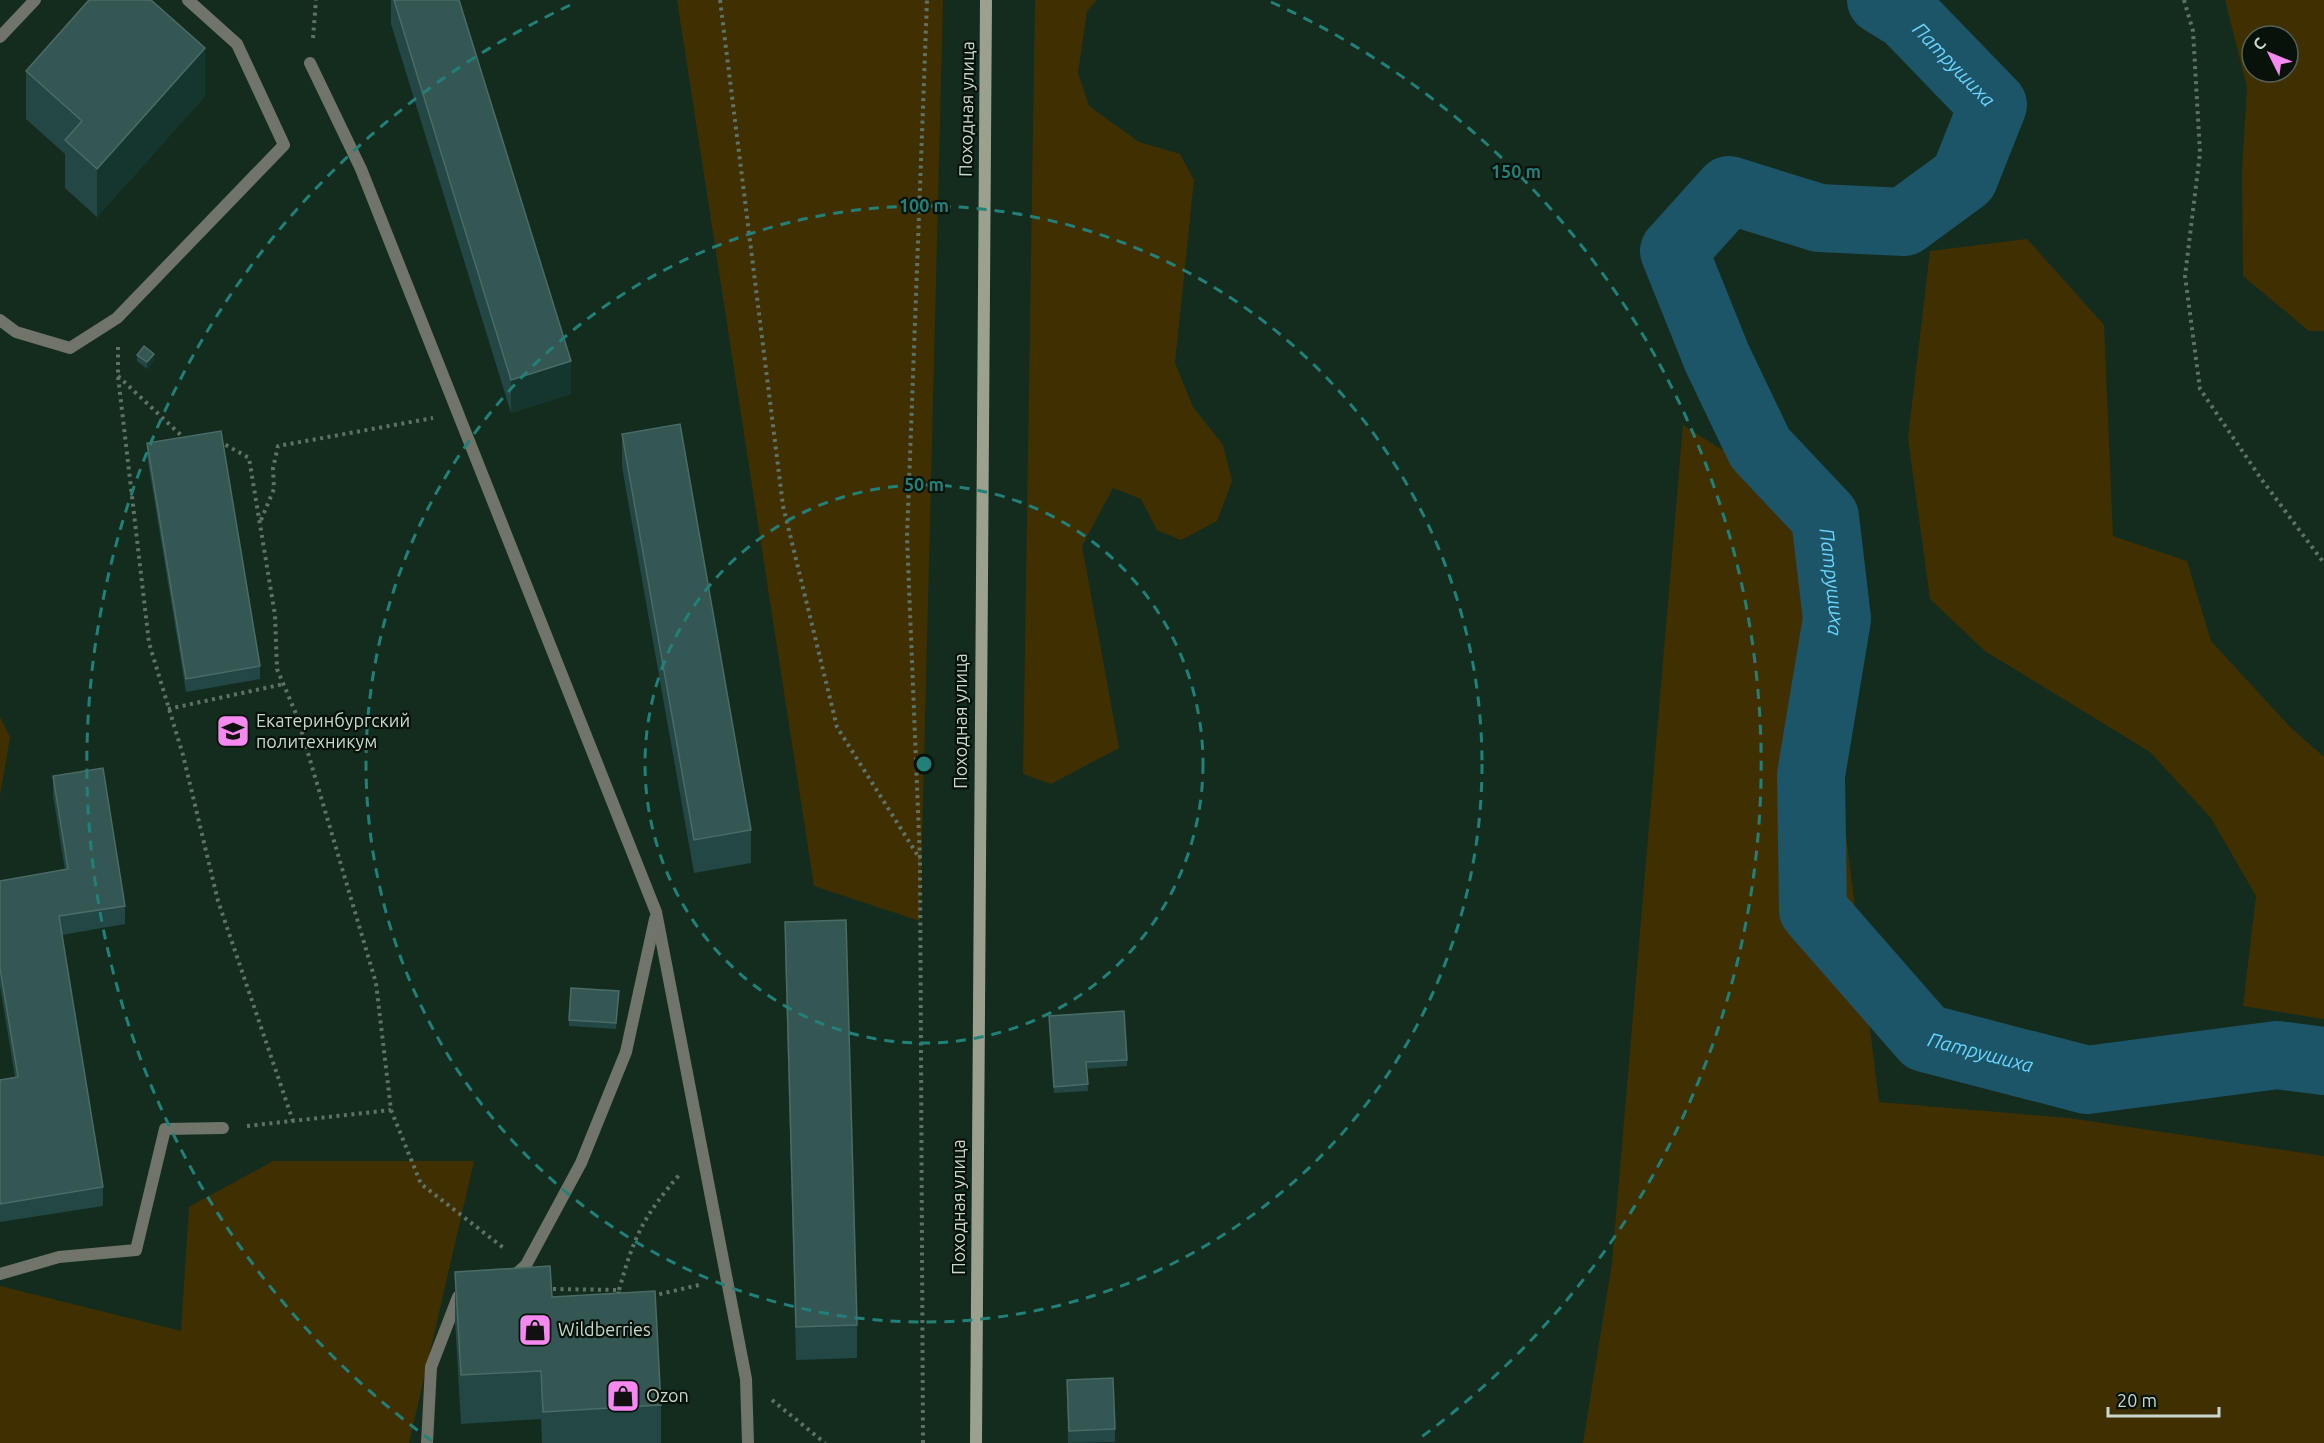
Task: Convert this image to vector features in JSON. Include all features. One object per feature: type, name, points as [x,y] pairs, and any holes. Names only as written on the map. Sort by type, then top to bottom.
[{"type":"main road","name":"Походная улица","points":[[976,1443],[986,0]]},
{"type":"lane","points":[[0,37],[35,0]]},
{"type":"lane","points":[[0,320],[16,332],[70,348],[117,318],[284,145],[237,44],[188,0]]},
{"type":"lane","points":[[310,63],[361,170],[656,912],[746,1380],[748,1443]]},
{"type":"lane","points":[[505,1286],[526,1265],[581,1163],[626,1052],[656,912]]},
{"type":"lane","points":[[0,1274],[59,1257],[136,1250],[165,1129],[223,1128]]},
{"type":"lane","points":[[526,1265],[552,1289]]},
{"type":"lane","points":[[427,1443],[431,1367],[458,1297],[480,1299]]},
{"type":"path","points":[[310,63],[316,0]]},
{"type":"path","points":[[720,0],[783,506],[837,727],[920,860]]},
{"type":"path","points":[[922,1443],[920,860],[907,537],[927,0]]},
{"type":"path","points":[[2184,0],[2193,31],[2200,153],[2185,276],[2200,389],[2262,480],[2324,563]]},
{"type":"path","points":[[193,439],[184,439],[118,376],[149,643],[218,901],[292,1121]]},
{"type":"path","points":[[260,522],[274,489],[273,468],[278,446],[405,425],[457,412]]},
{"type":"path","points":[[212,439],[231,446],[249,458],[276,615],[277,669],[297,716],[376,983],[391,1110],[421,1184],[526,1265]]},
{"type":"path","points":[[168,709],[284,684]]},
{"type":"path","points":[[223,1128],[391,1110]]},
{"type":"path","points":[[629,1300],[618,1302],[619,1290],[632,1244],[652,1207],[702,1149]]},
{"type":"path","points":[[640,1298],[697,1285]]},
{"type":"path","points":[[552,1289],[619,1290]]},
{"type":"path","points":[[746,1380],[825,1443]]},
{"type":"shaded area","points":[[677,0],[943,0],[920,921],[814,886]]},
{"type":"shaded area","points":[[1035,0],[1097,0],[1087,11],[1078,73],[1089,106],[1139,142],[1180,154],[1194,180],[1175,363],[1193,407],[1223,445],[1232,481],[1217,521],[1181,540],[1157,530],[1141,499],[1113,488],[1082,546],[1119,748],[1051,784],[1023,774]]},
{"type":"shaded area","points":[[2225,0],[2324,0],[2324,331],[2309,331],[2243,276],[2242,170],[2246,84],[2300,84],[2300,24],[2240,24],[2240,59]]},
{"type":"shaded area","points":[[2027,239],[2104,325],[2113,536],[2187,561],[2211,641],[2290,727],[2324,757],[2324,1019],[2243,1006],[2256,896],[2211,818],[2150,752],[1985,651],[1930,599],[1908,438],[1930,251]]},
{"type":"shaded area","points":[[1683,425],[1805,502],[1879,1102],[2069,1118],[2324,1156],[2324,1443],[1583,1443],[1612,1263]]},
{"type":"shaded area","points":[[0,717],[10,737],[0,796]]},
{"type":"shaded area","points":[[273,1161],[474,1161],[409,1443],[0,1443],[0,1286],[181,1331],[189,1207]]},
{"type":"building","points":[[89,0],[151,0],[205,48],[97,169],[65,140],[82,121],[26,71]]},
{"type":"building","points":[[394,0],[459,0],[571,361],[511,380]]},
{"type":"building","points":[[144,346],[154,354],[147,362],[137,355]]},
{"type":"building","points":[[680,424],[751,830],[694,840],[622,434]]},
{"type":"building","points":[[221,431],[260,666],[186,679],[147,443]]},
{"type":"building","points":[[103,768],[125,906],[59,916],[103,1187],[0,1204],[0,1080],[18,1077],[0,968],[0,881],[68,869],[53,776]]},
{"type":"building","points":[[846,920],[857,1325],[796,1327],[785,922]]},
{"type":"building","points":[[571,988],[619,991],[616,1023],[569,1020]]},
{"type":"building","points":[[1124,1011],[1127,1060],[1086,1062],[1088,1084],[1054,1087],[1049,1016]]},
{"type":"building","points":[[550,1266],[552,1297],[655,1291],[661,1405],[543,1412],[541,1371],[461,1375],[455,1272]]},
{"type":"building","points":[[1113,1378],[1115,1429],[1069,1431],[1067,1380]]},
{"type":"waterway","name":"Патрушиха","points":[[1881,0],[1907,16],[1993,105],[1964,178],[1904,222],[1819,218],[1729,190],[1674,251],[1717,358],[1760,448],[1825,517],[1837,619],[1811,775],[1813,910],[1925,1038],[2087,1080],[2277,1055],[2324,1061]]},
{"type":"place","name":"Екатеринбургский политехникум","points":[[233,731]]},
{"type":"place","name":"Wildberries","points":[[535,1330]]},
{"type":"place","name":"Ozon","points":[[623,1396]]}]
